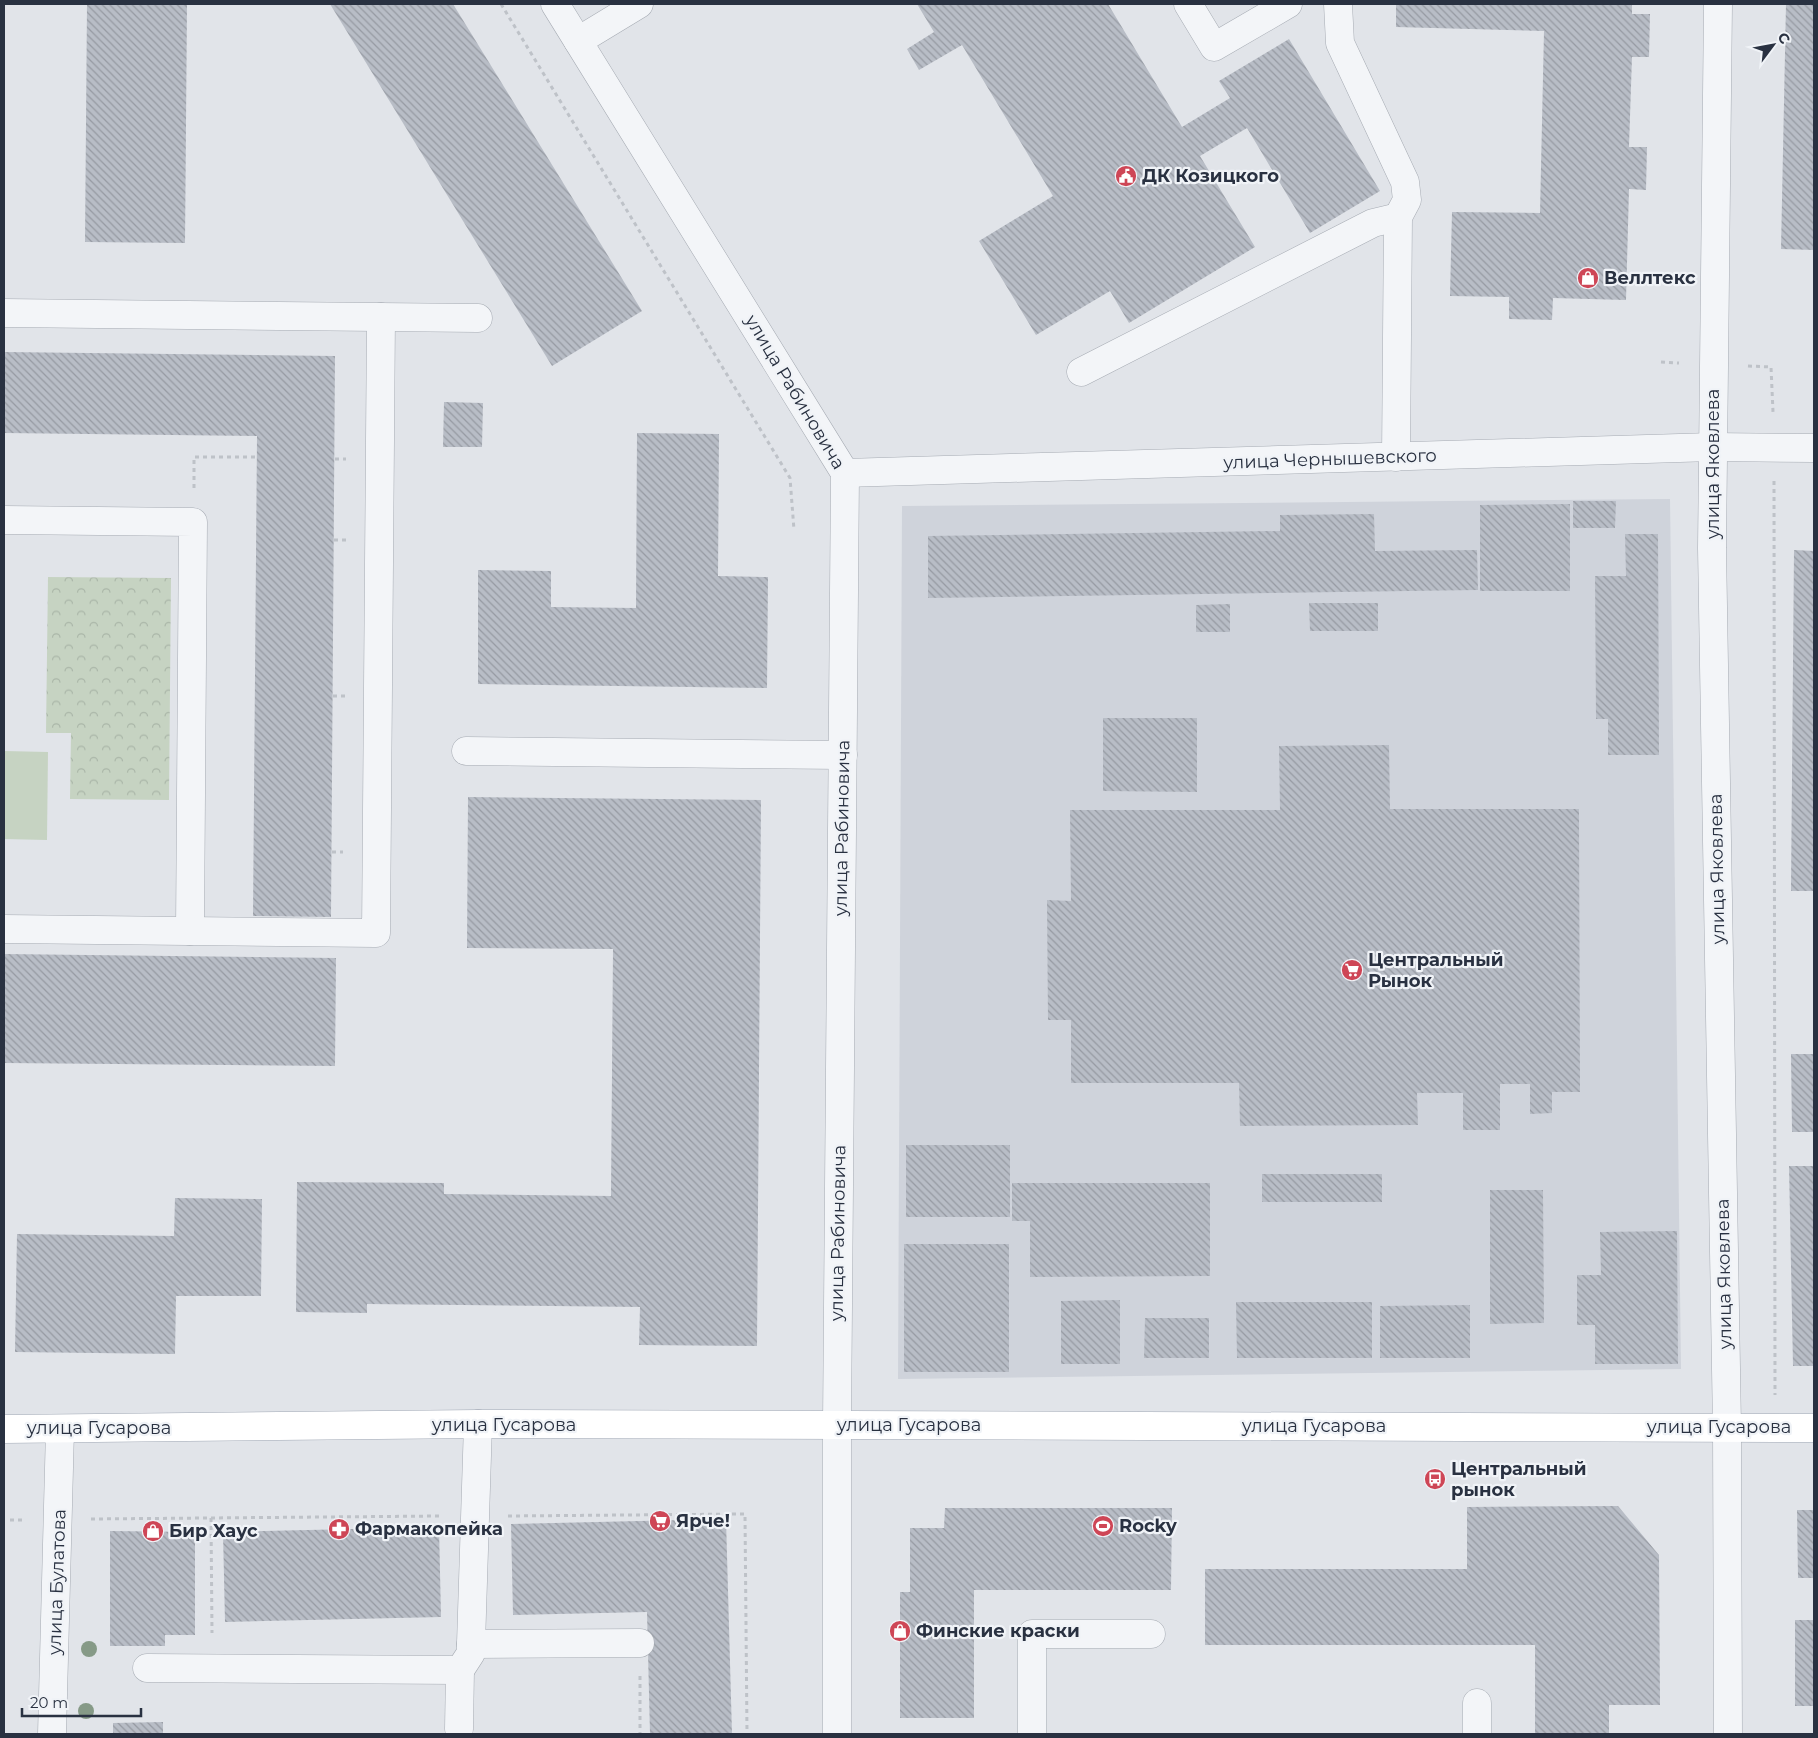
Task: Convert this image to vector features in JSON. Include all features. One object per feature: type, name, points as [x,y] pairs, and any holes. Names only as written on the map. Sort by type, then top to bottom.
[{"type":"main road","name":"улица Гусарова","points":[[4,1429],[60,1430],[478,1424],[1814,1428]]},
{"type":"street","name":"улица Рабиновича","points":[[555,4],[846,473],[837,1425],[837,1734]]},
{"type":"street","points":[[578,41],[640,4]]},
{"type":"street","points":[[1188,4],[1214,47],[1288,4]]},
{"type":"street","points":[[1338,4],[1340,43],[1405,182],[1407,200],[1398,217],[1396,457]]},
{"type":"street","name":"улица Яковлева","points":[[1718,4],[1712,447],[1727,1427],[1728,1734]]},
{"type":"street","points":[[1081,372],[1373,223],[1398,217]]},
{"type":"street","points":[[4,313],[478,318]]},
{"type":"street","points":[[4,929],[376,933],[380,317]]},
{"type":"street","name":"улица Чернышевского","points":[[846,473],[1712,447],[1814,448]]},
{"type":"street","points":[[4,520],[194,522],[190,931]]},
{"type":"street","points":[[466,751],[843,755]]},
{"type":"street","points":[[459,1729],[460,1670],[471,1653],[478,1424]]},
{"type":"street","name":"улица Булатова","points":[[52,1734],[60,1430]]},
{"type":"street","points":[[1032,1734],[1032,1634],[1151,1634]]},
{"type":"street","points":[[471,1644],[640,1643]]},
{"type":"street","points":[[147,1668],[460,1670]]},
{"type":"street","points":[[1477,1703],[1477,1734]]},
{"type":"path","points":[[501,4],[790,478],[794,530]]},
{"type":"path","points":[[194,457],[257,457]]},
{"type":"path","points":[[1775,1381],[1776,545]]},
{"type":"path","points":[[211,1518],[212,1668]]},
{"type":"path","points":[[640,1643],[640,1734]]},
{"type":"shaded area","name":"Центральный рынок","points":[[1670,499],[1681,1369],[898,1379],[902,506]]},
{"type":"green space","points":[[48,577],[171,578],[169,800],[70,799],[71,733],[46,733]]},
{"type":"green space","points":[[4,751],[48,752],[47,840],[4,839]]},
{"type":"building","points":[[87,4],[187,4],[185,243],[85,242]]},
{"type":"building","points":[[330,4],[453,4],[642,311],[552,366]]},
{"type":"building","name":"ДК Козицкого","points":[[917,4],[1108,4],[1182,127],[1230,98],[1219,81],[1289,39],[1380,191],[1310,233],[1247,128],[1200,156],[1255,247],[1129,323],[1110,291],[1036,335],[979,241],[1053,196],[962,45],[919,70],[907,49],[934,32]]},
{"type":"building","points":[[1396,4],[1632,4],[1632,14],[1650,14],[1649,57],[1632,57],[1629,147],[1647,147],[1646,190],[1629,189],[1626,300],[1553,298],[1552,320],[1509,319],[1509,297],[1450,296],[1452,212],[1540,213],[1544,31],[1396,27]]},
{"type":"building","points":[[1786,4],[1814,4],[1814,250],[1781,249]]},
{"type":"building","points":[[4,352],[335,356],[331,917],[253,916],[257,436],[4,433]]},
{"type":"building","points":[[444,402],[483,403],[482,447],[443,447]]},
{"type":"building","points":[[637,433],[719,434],[718,576],[768,577],[767,688],[478,684],[478,570],[551,571],[551,607],[636,608]]},
{"type":"building","points":[[1573,501],[1616,501],[1615,528],[1573,528]]},
{"type":"building","points":[[1570,504],[1570,591],[1480,591],[1480,505]]},
{"type":"building","points":[[1374,514],[1375,551],[1477,550],[1478,590],[928,598],[928,536],[1280,531],[1280,515]]},
{"type":"building","points":[[1625,534],[1658,534],[1659,755],[1608,755],[1608,719],[1596,719],[1595,576],[1626,576]]},
{"type":"building","points":[[1794,550],[1814,551],[1814,891],[1791,891]]},
{"type":"building","points":[[1309,603],[1378,603],[1378,631],[1310,631]]},
{"type":"building","points":[[1230,604],[1230,632],[1196,632],[1196,605]]},
{"type":"building","points":[[1103,718],[1197,718],[1197,792],[1103,791]]},
{"type":"building","points":[[1389,745],[1390,809],[1579,809],[1580,1092],[1552,1092],[1552,1113],[1530,1114],[1530,1084],[1500,1084],[1500,1130],[1463,1130],[1463,1093],[1417,1093],[1418,1125],[1240,1126],[1239,1083],[1071,1083],[1071,1020],[1048,1020],[1047,900],[1071,901],[1070,810],[1280,810],[1279,746]]},
{"type":"building","points":[[468,797],[761,800],[757,1346],[639,1345],[640,1307],[367,1304],[367,1313],[296,1312],[297,1182],[444,1183],[444,1194],[611,1196],[613,949],[467,948]]},
{"type":"building","points":[[4,954],[336,958],[335,1066],[4,1063]]},
{"type":"building","points":[[1791,1054],[1814,1054],[1814,1132],[1792,1132]]},
{"type":"building","points":[[906,1145],[1010,1145],[1010,1217],[906,1217]]},
{"type":"building","points":[[1789,1166],[1814,1166],[1814,1366],[1793,1366]]},
{"type":"building","points":[[1262,1174],[1382,1174],[1382,1202],[1262,1202]]},
{"type":"building","points":[[1012,1183],[1210,1183],[1210,1276],[1030,1277],[1030,1221],[1012,1221]]},
{"type":"building","points":[[1490,1190],[1543,1190],[1544,1323],[1490,1324]]},
{"type":"building","points":[[175,1198],[262,1199],[261,1296],[176,1296],[175,1354],[15,1352],[17,1234],[174,1236]]},
{"type":"building","points":[[1677,1231],[1678,1364],[1595,1364],[1595,1325],[1577,1325],[1577,1275],[1601,1275],[1600,1232]]},
{"type":"building","points":[[904,1244],[1009,1244],[1009,1372],[904,1372]]},
{"type":"building","points":[[1120,1300],[1120,1364],[1061,1364],[1061,1301]]},
{"type":"building","points":[[1236,1302],[1372,1302],[1372,1358],[1237,1358]]},
{"type":"building","points":[[1470,1305],[1470,1358],[1380,1358],[1380,1306]]},
{"type":"building","points":[[1145,1318],[1209,1318],[1209,1358],[1144,1358]]},
{"type":"building","points":[[1618,1506],[1659,1555],[1660,1705],[1609,1705],[1609,1734],[1535,1734],[1535,1645],[1205,1645],[1205,1569],[1467,1569],[1467,1507]]},
{"type":"building","points":[[945,1508],[1172,1508],[1171,1590],[974,1590],[974,1718],[900,1718],[900,1592],[910,1592],[910,1528],[944,1528]]},
{"type":"building","points":[[1797,1510],[1814,1510],[1814,1578],[1798,1578]]},
{"type":"building","points":[[726,1519],[732,1734],[650,1734],[647,1612],[513,1615],[511,1524]]},
{"type":"building","points":[[439,1527],[441,1617],[225,1622],[223,1532]]},
{"type":"building","points":[[110,1531],[195,1532],[195,1635],[165,1635],[165,1646],[110,1646]]},
{"type":"building","points":[[1795,1620],[1814,1620],[1814,1706],[1795,1706]]},
{"type":"building","points":[[163,1722],[163,1734],[113,1734],[113,1723]]},
{"type":"place","name":"ДК Козицкого","points":[[1126,176]]},
{"type":"place","name":"Веллтекс","points":[[1588,278]]},
{"type":"place","name":"Центральный Рынок","points":[[1352,970]]},
{"type":"place","name":"Центральный рынок","points":[[1435,1479]]},
{"type":"place","name":"Ярче!","points":[[660,1521]]},
{"type":"place","name":"Rocky","points":[[1103,1526]]},
{"type":"place","name":"Фармакопейка","points":[[339,1529]]},
{"type":"place","name":"Бир Хаус","points":[[153,1531]]},
{"type":"place","name":"Финские краски","points":[[900,1631]]}]
